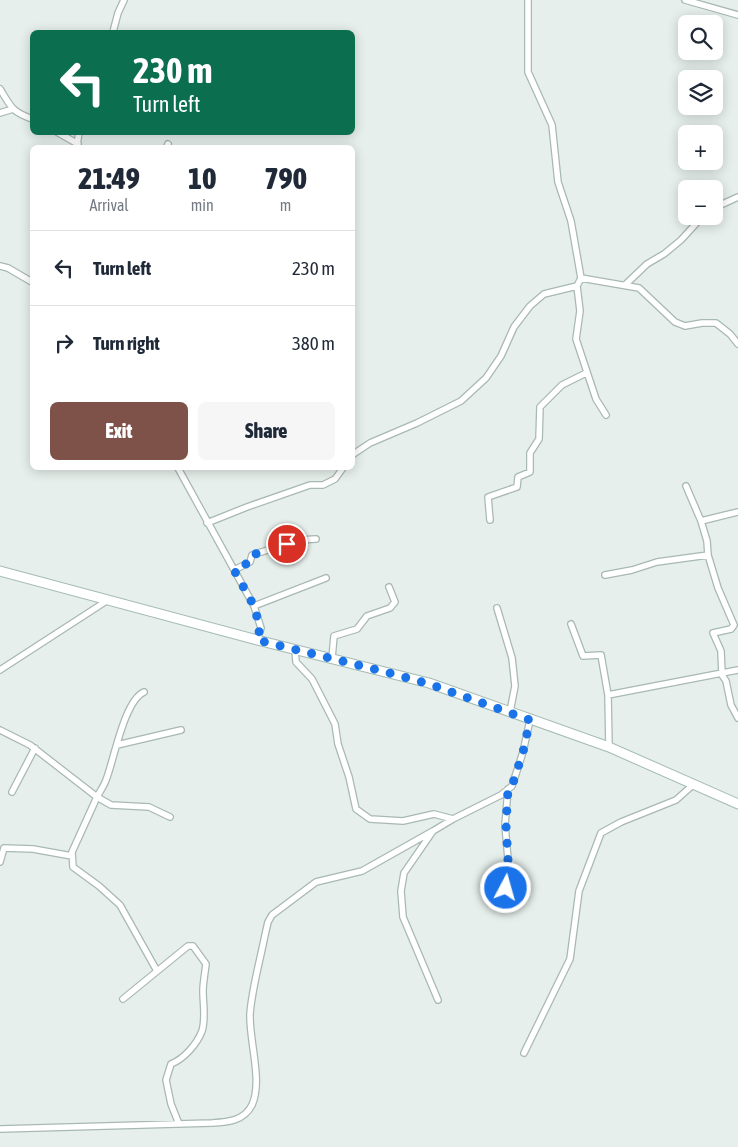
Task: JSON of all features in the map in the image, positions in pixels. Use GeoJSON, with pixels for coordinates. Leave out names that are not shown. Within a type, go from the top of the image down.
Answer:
{"type":"FeatureCollection","features":[{"type":"Feature","properties":{"kind":"main road"},"geometry":{"type":"LineString","coordinates":[[0,571],[429,684],[609,747],[738,804]]}},
{"type":"Feature","properties":{"kind":"street"},"geometry":{"type":"LineString","coordinates":[[114,30],[124,0]]}},
{"type":"Feature","properties":{"kind":"street"},"geometry":{"type":"LineString","coordinates":[[528,0],[528,72],[552,125],[558,182],[571,221],[582,278],[577,286],[580,311],[576,339],[596,399],[606,415]]}},
{"type":"Feature","properties":{"kind":"street"},"geometry":{"type":"LineString","coordinates":[[686,0],[738,15]]}},
{"type":"Feature","properties":{"kind":"street"},"geometry":{"type":"LineString","coordinates":[[0,89],[17,113],[30,118]]}},
{"type":"Feature","properties":{"kind":"street"},"geometry":{"type":"LineString","coordinates":[[0,113],[13,109]]}},
{"type":"Feature","properties":{"kind":"street"},"geometry":{"type":"LineString","coordinates":[[62,135],[76,145]]}},
{"type":"Feature","properties":{"kind":"street"},"geometry":{"type":"LineString","coordinates":[[723,204],[738,197]]}},
{"type":"Feature","properties":{"kind":"street"},"geometry":{"type":"LineString","coordinates":[[625,285],[647,264],[664,254],[681,240],[695,225]]}},
{"type":"Feature","properties":{"kind":"street"},"geometry":{"type":"LineString","coordinates":[[0,266],[8,268],[30,281]]}},
{"type":"Feature","properties":{"kind":"street"},"geometry":{"type":"LineString","coordinates":[[582,278],[639,288],[675,322],[685,326],[716,323],[730,334],[738,344]]}},
{"type":"Feature","properties":{"kind":"street"},"geometry":{"type":"LineString","coordinates":[[355,453],[370,443],[461,402],[486,378],[501,356],[514,327],[530,306],[544,294],[577,286]]}},
{"type":"Feature","properties":{"kind":"street"},"geometry":{"type":"LineString","coordinates":[[490,520],[488,496],[517,487],[518,477],[530,472],[530,454],[539,439],[540,407],[562,385],[586,373]]}},
{"type":"Feature","properties":{"kind":"street"},"geometry":{"type":"LineString","coordinates":[[179,470],[254,606],[260,628],[257,640]]}},
{"type":"Feature","properties":{"kind":"street"},"geometry":{"type":"LineString","coordinates":[[207,523],[310,485],[323,485],[335,479],[341,470]]}},
{"type":"Feature","properties":{"kind":"street"},"geometry":{"type":"LineString","coordinates":[[686,486],[701,521],[718,588],[734,625],[731,629],[713,633],[721,651],[722,674],[726,681],[731,705],[738,718]]}},
{"type":"Feature","properties":{"kind":"street"},"geometry":{"type":"LineString","coordinates":[[701,521],[738,512]]}},
{"type":"Feature","properties":{"kind":"street"},"geometry":{"type":"LineString","coordinates":[[234,570],[250,562],[252,555],[299,540],[316,539]]}},
{"type":"Feature","properties":{"kind":"street"},"geometry":{"type":"LineString","coordinates":[[605,575],[632,570],[657,562],[708,554]]}},
{"type":"Feature","properties":{"kind":"street"},"geometry":{"type":"LineString","coordinates":[[254,606],[326,578]]}},
{"type":"Feature","properties":{"kind":"street"},"geometry":{"type":"LineString","coordinates":[[332,658],[334,636],[357,629],[367,616],[390,608],[395,602],[389,587]]}},
{"type":"Feature","properties":{"kind":"street"},"geometry":{"type":"LineString","coordinates":[[0,670],[108,600]]}},
{"type":"Feature","properties":{"kind":"street"},"geometry":{"type":"LineString","coordinates":[[496,608],[512,658],[515,686],[510,712]]}},
{"type":"Feature","properties":{"kind":"street"},"geometry":{"type":"LineString","coordinates":[[571,624],[583,656],[601,655],[608,695],[609,747]]}},
{"type":"Feature","properties":{"kind":"street"},"geometry":{"type":"LineString","coordinates":[[295,649],[296,662],[312,679],[335,724],[338,744],[349,777],[356,809],[370,819],[404,821],[434,814],[454,818]]}},
{"type":"Feature","properties":{"kind":"street"},"geometry":{"type":"LineString","coordinates":[[608,695],[738,670]]}},
{"type":"Feature","properties":{"kind":"street"},"geometry":{"type":"LineString","coordinates":[[144,692],[138,695],[132,702],[106,782],[97,797],[72,856],[73,867],[99,886],[120,905],[157,971]]}},
{"type":"Feature","properties":{"kind":"street"},"geometry":{"type":"LineString","coordinates":[[0,1129],[228,1122],[241,1118],[252,1105],[255,1090],[255,1062],[250,1034],[250,1012],[265,935],[272,915],[316,882],[362,871],[454,818],[501,795],[512,786],[523,752],[530,720]]}},
{"type":"Feature","properties":{"kind":"street"},"geometry":{"type":"LineString","coordinates":[[0,730],[35,748],[97,797],[111,805],[149,807],[170,818]]}},
{"type":"Feature","properties":{"kind":"street"},"geometry":{"type":"LineString","coordinates":[[117,745],[181,730]]}},
{"type":"Feature","properties":{"kind":"street"},"geometry":{"type":"LineString","coordinates":[[12,792],[35,748]]}},
{"type":"Feature","properties":{"kind":"street"},"geometry":{"type":"LineString","coordinates":[[524,1053],[570,959],[579,890],[601,834],[621,822],[676,800],[694,784]]}},
{"type":"Feature","properties":{"kind":"street"},"geometry":{"type":"LineString","coordinates":[[508,789],[506,825],[508,859],[506,888],[508,904]]}},
{"type":"Feature","properties":{"kind":"street"},"geometry":{"type":"LineString","coordinates":[[433,831],[404,873],[401,891],[403,917],[438,1000]]}},
{"type":"Feature","properties":{"kind":"street"},"geometry":{"type":"LineString","coordinates":[[0,862],[4,848],[33,849],[72,856]]}},
{"type":"Feature","properties":{"kind":"street"},"geometry":{"type":"LineString","coordinates":[[123,999],[188,946],[193,946],[206,964],[202,1030],[192,1048],[180,1061],[171,1064],[166,1080],[171,1104],[179,1124]]}},
{"type":"Feature","properties":{"kind":"route"},"geometry":{"type":"LineString","coordinates":[[287,544],[252,555],[250,562],[234,570],[254,606],[260,628],[257,640],[429,684],[530,720],[523,752],[512,786],[508,789],[506,888]]}}]}
